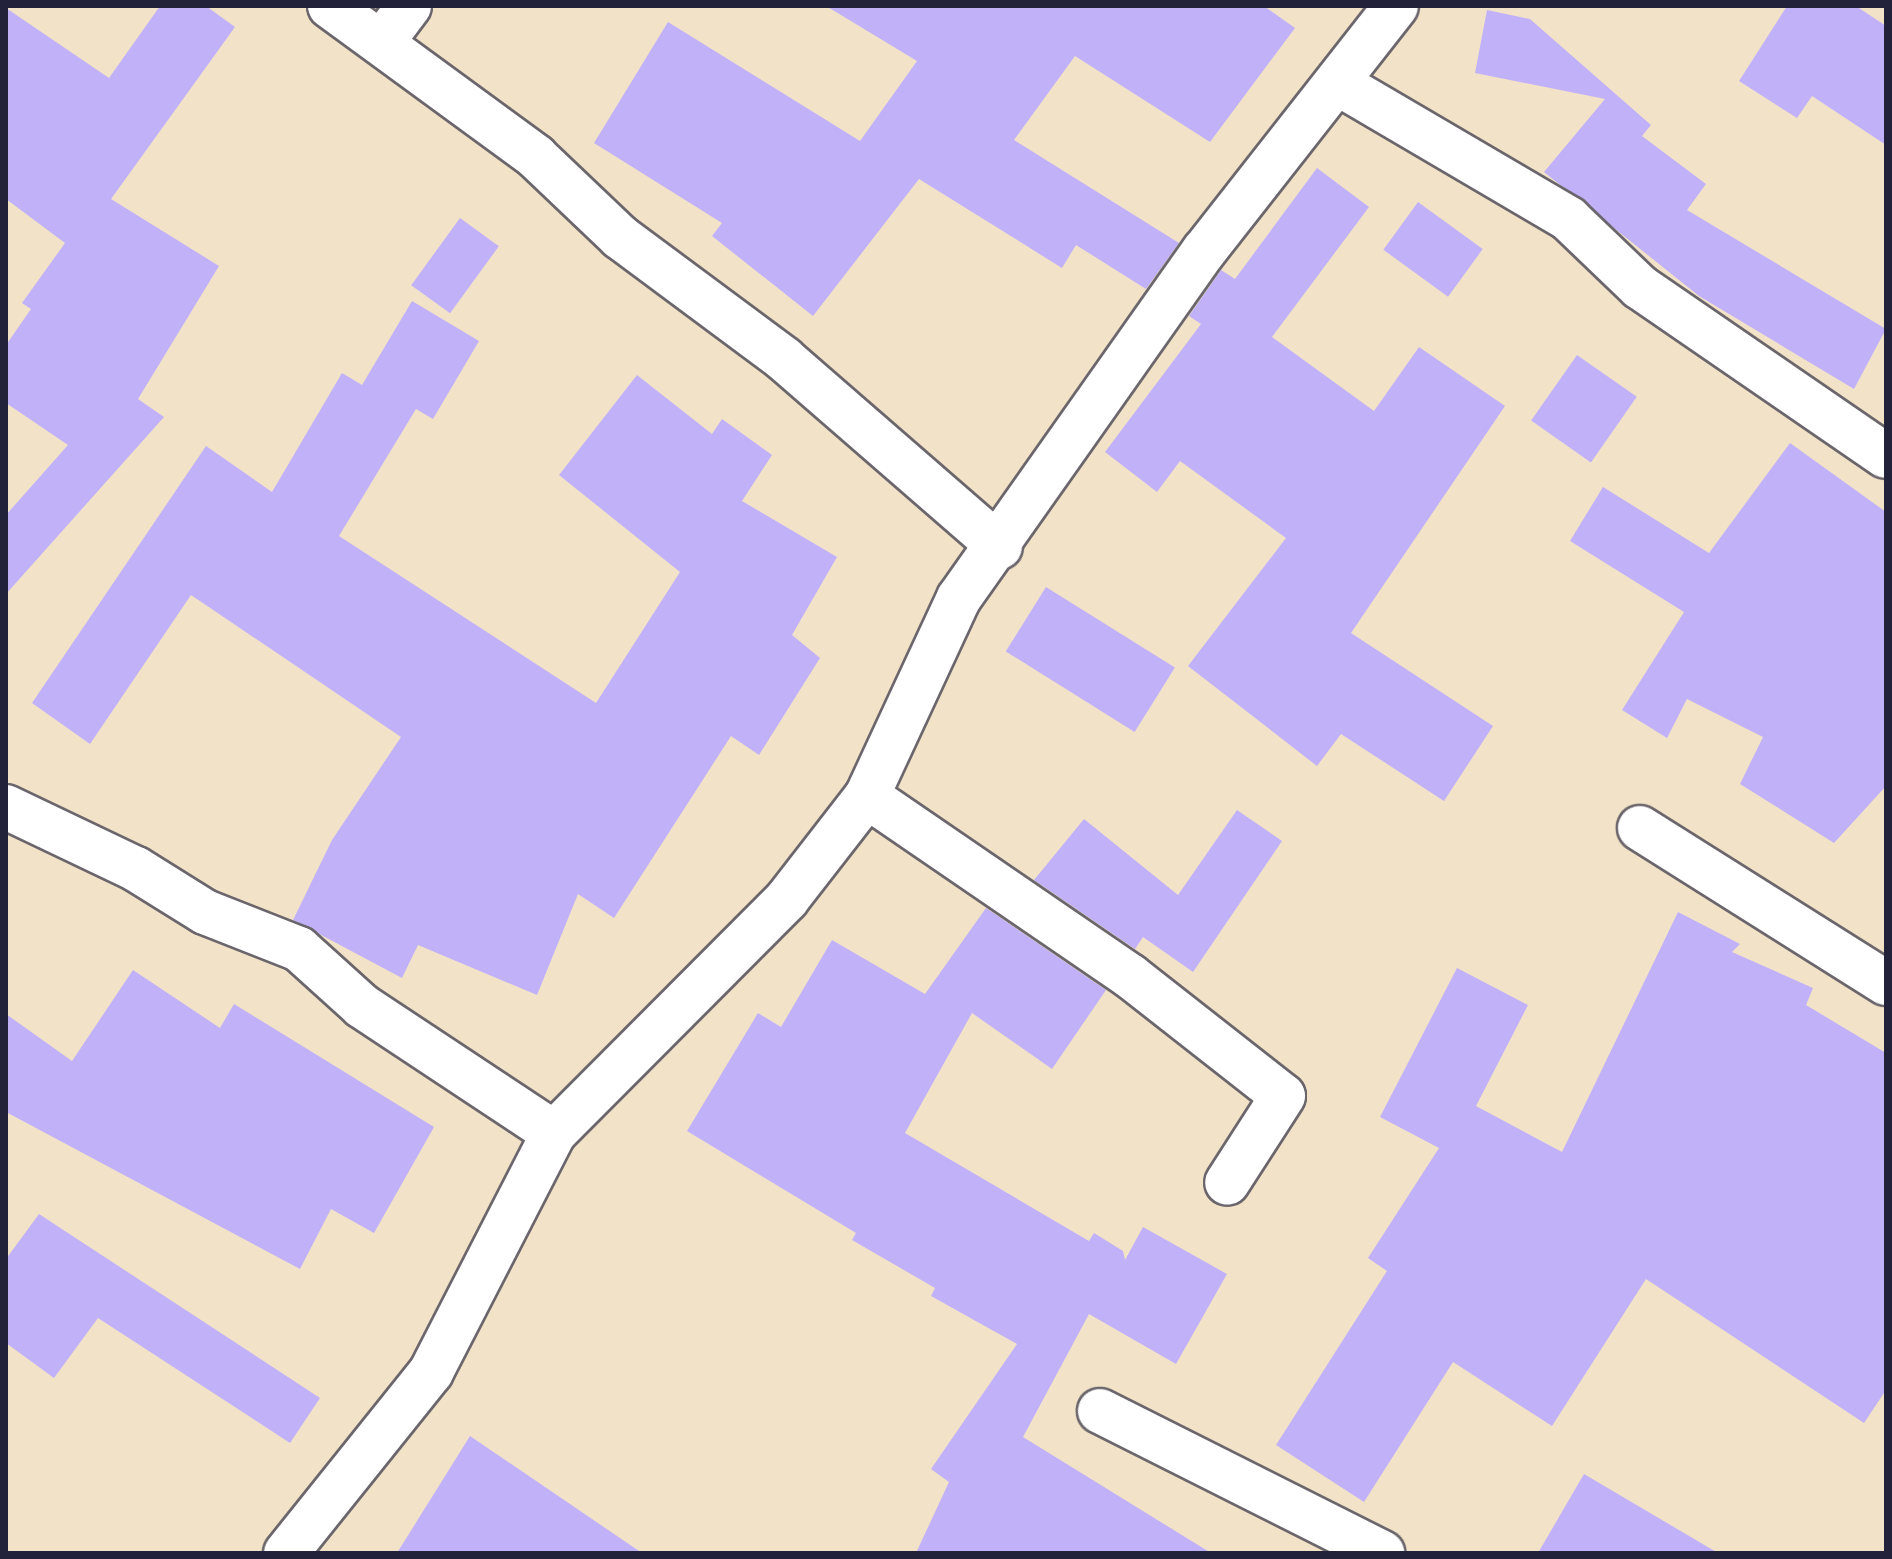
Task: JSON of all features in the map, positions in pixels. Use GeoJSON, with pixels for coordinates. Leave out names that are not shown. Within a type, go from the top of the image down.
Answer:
{"type":"FeatureCollection","features":[{"type":"Feature","properties":{"kind":"street"},"geometry":{"type":"LineString","coordinates":[[330,6],[536,157],[620,237],[784,359],[1000,547]]}},
{"type":"Feature","properties":{"kind":"street"},"geometry":{"type":"LineString","coordinates":[[382,42],[409,6]]}},
{"type":"Feature","properties":{"kind":"street"},"geometry":{"type":"LineString","coordinates":[[286,1553],[431,1372],[554,1133],[787,899],[867,796],[959,598],[1000,547],[1204,251],[1341,85],[1396,6]]}},
{"type":"Feature","properties":{"kind":"street"},"geometry":{"type":"LineString","coordinates":[[1341,85],[1569,219],[1640,287],[1886,456]]}},
{"type":"Feature","properties":{"kind":"street"},"geometry":{"type":"LineString","coordinates":[[867,796],[1130,976],[1283,1096],[1227,1183]]}},
{"type":"Feature","properties":{"kind":"street"},"geometry":{"type":"LineString","coordinates":[[6,807],[136,869],[205,912],[299,949],[362,1006],[554,1133]]}},
{"type":"Feature","properties":{"kind":"street"},"geometry":{"type":"LineString","coordinates":[[1640,828],[1886,983]]}},
{"type":"Feature","properties":{"kind":"street"},"geometry":{"type":"LineString","coordinates":[[1100,1411],[1382,1553]]}},
{"type":"Feature","properties":{"kind":"building"},"geometry":{"type":"Polygon","coordinates":[[[160,6],[206,6],[235,27],[111,199],[219,266],[138,399],[164,417],[6,594],[6,515],[68,445],[6,403],[6,345],[31,309],[22,303],[65,243],[6,199],[6,8],[109,78],[160,6]]]}},
{"type":"Feature","properties":{"kind":"building"},"geometry":{"type":"Polygon","coordinates":[[[826,6],[1264,6],[1295,28],[1210,142],[1075,56],[1014,140],[1179,243],[1146,289],[1076,245],[1062,268],[919,179],[813,316],[712,236],[722,223],[594,143],[668,22],[860,141],[917,61],[826,6]]]}},
{"type":"Feature","properties":{"kind":"building"},"geometry":{"type":"Polygon","coordinates":[[[1787,6],[1856,6],[1886,26],[1886,145],[1812,96],[1797,118],[1739,81],[1787,6]]]}},
{"type":"Feature","properties":{"kind":"building"},"geometry":{"type":"Polygon","coordinates":[[[1487,10],[1530,19],[1651,125],[1642,136],[1706,184],[1687,210],[1886,329],[1854,389],[1699,296],[1544,172],[1605,99],[1475,73],[1487,10]]]}},
{"type":"Feature","properties":{"kind":"building"},"geometry":{"type":"Polygon","coordinates":[[[1317,168],[1369,207],[1272,337],[1374,411],[1419,347],[1505,406],[1351,633],[1493,726],[1444,801],[1341,734],[1317,766],[1188,666],[1286,538],[1180,461],[1157,492],[1105,452],[1201,324],[1189,316],[1221,270],[1235,279],[1317,168]]]}},
{"type":"Feature","properties":{"kind":"building"},"geometry":{"type":"Polygon","coordinates":[[[1418,202],[1483,249],[1448,297],[1383,250],[1418,202]]]}},
{"type":"Feature","properties":{"kind":"building"},"geometry":{"type":"Polygon","coordinates":[[[460,218],[499,246],[450,313],[411,285],[460,218]]]}},
{"type":"Feature","properties":{"kind":"building"},"geometry":{"type":"Polygon","coordinates":[[[412,301],[479,341],[433,419],[416,409],[339,536],[596,703],[680,572],[559,475],[637,375],[712,434],[722,419],[772,455],[742,501],[837,557],[792,635],[820,658],[759,755],[731,736],[614,918],[578,894],[537,995],[418,945],[402,978],[293,920],[332,840],[401,737],[191,595],[90,744],[32,703],[206,446],[272,492],[342,373],[362,385],[412,301]]]}},
{"type":"Feature","properties":{"kind":"building"},"geometry":{"type":"Polygon","coordinates":[[[1577,355],[1637,397],[1591,462],[1531,421],[1577,355]]]}},
{"type":"Feature","properties":{"kind":"building"},"geometry":{"type":"Polygon","coordinates":[[[1790,443],[1886,512],[1886,786],[1834,843],[1740,784],[1763,737],[1687,699],[1667,738],[1622,710],[1684,612],[1570,541],[1603,487],[1709,553],[1790,443]]]}},
{"type":"Feature","properties":{"kind":"building"},"geometry":{"type":"Polygon","coordinates":[[[1046,587],[1175,668],[1135,732],[1006,651],[1046,587]]]}},
{"type":"Feature","properties":{"kind":"building"},"geometry":{"type":"Polygon","coordinates":[[[1237,810],[1282,841],[1193,972],[1143,937],[1135,949],[1034,880],[1084,819],[1178,895],[1237,810]]]}},
{"type":"Feature","properties":{"kind":"building"},"geometry":{"type":"Polygon","coordinates":[[[986,908],[1106,990],[1052,1069],[972,1013],[905,1133],[1089,1241],[1094,1233],[1123,1251],[1125,1260],[1143,1227],[1227,1274],[1176,1364],[1089,1314],[1023,1437],[1211,1553],[916,1553],[949,1482],[931,1469],[1017,1344],[931,1296],[935,1288],[852,1240],[856,1233],[687,1131],[758,1013],[781,1027],[832,940],[925,994],[986,908]]]}},
{"type":"Feature","properties":{"kind":"building"},"geometry":{"type":"Polygon","coordinates":[[[1678,912],[1740,944],[1732,952],[1813,988],[1806,1005],[1886,1053],[1886,1390],[1864,1423],[1646,1279],[1552,1426],[1453,1362],[1364,1502],[1276,1445],[1387,1271],[1368,1258],[1439,1148],[1380,1117],[1457,968],[1528,1005],[1476,1106],[1562,1152],[1678,912]]]}},
{"type":"Feature","properties":{"kind":"building"},"geometry":{"type":"Polygon","coordinates":[[[133,970],[220,1028],[234,1004],[434,1127],[374,1233],[331,1209],[300,1269],[6,1112],[6,1014],[72,1061],[133,970]]]}},
{"type":"Feature","properties":{"kind":"building"},"geometry":{"type":"Polygon","coordinates":[[[39,1214],[320,1398],[290,1443],[98,1318],[54,1378],[6,1343],[6,1259],[39,1214]]]}},
{"type":"Feature","properties":{"kind":"building"},"geometry":{"type":"Polygon","coordinates":[[[470,1436],[642,1553],[397,1553],[470,1436]]]}},
{"type":"Feature","properties":{"kind":"building"},"geometry":{"type":"Polygon","coordinates":[[[1584,1474],[1718,1553],[1538,1553],[1584,1474]]]}}]}
